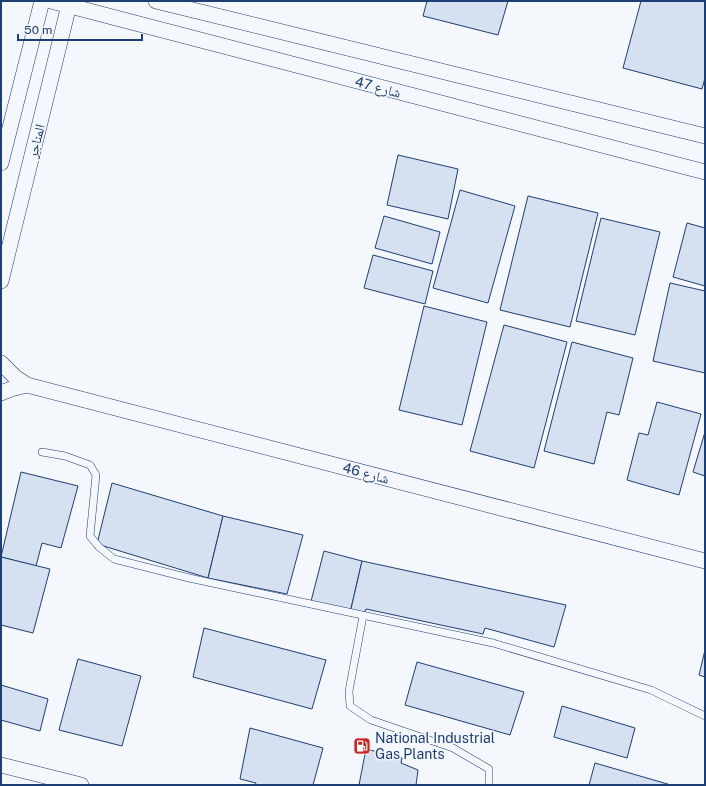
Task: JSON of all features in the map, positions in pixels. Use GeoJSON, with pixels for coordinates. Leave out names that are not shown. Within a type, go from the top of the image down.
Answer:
{"type":"FeatureCollection","features":[{"type":"Feature","properties":{"kind":"street","name":"المناجر"},"geometry":{"type":"LineString","coordinates":[[1,163],[42,1]]}},
{"type":"Feature","properties":{"kind":"street","name":"شارع 47"},"geometry":{"type":"LineString","coordinates":[[51,1],[69,4],[705,172]]}},
{"type":"Feature","properties":{"kind":"street"},"geometry":{"type":"LineString","coordinates":[[156,1],[705,136]]}},
{"type":"Feature","properties":{"kind":"street","name":"المناجر"},"geometry":{"type":"LineString","coordinates":[[1,281],[69,4]]}},
{"type":"Feature","properties":{"kind":"street","name":"شارع 46"},"geometry":{"type":"LineString","coordinates":[[1,363],[27,386]]}},
{"type":"Feature","properties":{"kind":"street","name":"شارع 46"},"geometry":{"type":"LineString","coordinates":[[1,393],[11,389],[27,386],[705,561]]}},
{"type":"Feature","properties":{"kind":"street"},"geometry":{"type":"LineString","coordinates":[[1,765],[82,785]]}},
{"type":"Feature","properties":{"kind":"lane"},"geometry":{"type":"LineString","coordinates":[[42,452],[65,456],[90,465],[96,476],[90,536],[114,559],[189,578],[493,643],[651,690],[705,716]]}},
{"type":"Feature","properties":{"kind":"lane"},"geometry":{"type":"LineString","coordinates":[[364,616],[349,691],[350,706],[371,720],[453,748],[489,769],[488,785]]}},
{"type":"Feature","properties":{"kind":"building"},"geometry":{"type":"Polygon","coordinates":[[[427,1],[508,1],[498,35],[423,16],[427,1]]]}},
{"type":"Feature","properties":{"kind":"building"},"geometry":{"type":"Polygon","coordinates":[[[641,1],[705,1],[705,78],[702,89],[623,68],[641,1]]]}},
{"type":"Feature","properties":{"kind":"building"},"geometry":{"type":"Polygon","coordinates":[[[398,155],[458,169],[448,219],[387,205],[398,155]]]}},
{"type":"Feature","properties":{"kind":"building"},"geometry":{"type":"Polygon","coordinates":[[[460,190],[515,206],[488,303],[433,288],[460,190]]]}},
{"type":"Feature","properties":{"kind":"building"},"geometry":{"type":"Polygon","coordinates":[[[528,196],[598,213],[570,327],[500,310],[528,196]]]}},
{"type":"Feature","properties":{"kind":"building"},"geometry":{"type":"Polygon","coordinates":[[[384,216],[440,232],[432,264],[375,248],[384,216]]]}},
{"type":"Feature","properties":{"kind":"building"},"geometry":{"type":"Polygon","coordinates":[[[601,218],[660,232],[635,335],[576,321],[601,218]]]}},
{"type":"Feature","properties":{"kind":"building"},"geometry":{"type":"Polygon","coordinates":[[[687,223],[705,228],[705,286],[673,277],[687,223]]]}},
{"type":"Feature","properties":{"kind":"building"},"geometry":{"type":"Polygon","coordinates":[[[373,255],[433,271],[425,304],[364,288],[373,255]]]}},
{"type":"Feature","properties":{"kind":"building"},"geometry":{"type":"Polygon","coordinates":[[[670,283],[705,291],[705,373],[653,361],[670,283]]]}},
{"type":"Feature","properties":{"kind":"building"},"geometry":{"type":"Polygon","coordinates":[[[424,306],[487,322],[462,425],[399,410],[424,306]]]}},
{"type":"Feature","properties":{"kind":"building"},"geometry":{"type":"Polygon","coordinates":[[[504,325],[567,342],[534,468],[470,451],[504,325]]]}},
{"type":"Feature","properties":{"kind":"building"},"geometry":{"type":"Polygon","coordinates":[[[572,342],[633,358],[619,415],[607,412],[594,464],[544,451],[572,342]]]}},
{"type":"Feature","properties":{"kind":"building"},"geometry":{"type":"Polygon","coordinates":[[[657,402],[701,414],[679,495],[627,480],[639,433],[648,435],[657,402]]]}},
{"type":"Feature","properties":{"kind":"building"},"geometry":{"type":"Polygon","coordinates":[[[705,432],[705,476],[693,472],[705,432]]]}},
{"type":"Feature","properties":{"kind":"building"},"geometry":{"type":"Polygon","coordinates":[[[21,472],[78,486],[61,548],[42,543],[36,566],[1,557],[21,472]]]}},
{"type":"Feature","properties":{"kind":"building"},"geometry":{"type":"Polygon","coordinates":[[[112,483],[223,516],[208,578],[97,544],[112,483]]]}},
{"type":"Feature","properties":{"kind":"building"},"geometry":{"type":"Polygon","coordinates":[[[223,516],[303,535],[287,594],[208,578],[223,516]]]}},
{"type":"Feature","properties":{"kind":"building"},"geometry":{"type":"Polygon","coordinates":[[[324,551],[362,561],[350,613],[310,605],[324,551]]]}},
{"type":"Feature","properties":{"kind":"building"},"geometry":{"type":"Polygon","coordinates":[[[1,557],[50,569],[33,633],[1,625],[1,557]]]}},
{"type":"Feature","properties":{"kind":"building"},"geometry":{"type":"Polygon","coordinates":[[[362,561],[566,605],[554,647],[485,628],[483,634],[366,609],[363,616],[350,613],[362,561]]]}},
{"type":"Feature","properties":{"kind":"building"},"geometry":{"type":"Polygon","coordinates":[[[204,628],[326,660],[312,709],[193,677],[204,628]]]}},
{"type":"Feature","properties":{"kind":"building"},"geometry":{"type":"Polygon","coordinates":[[[705,650],[705,677],[699,675],[705,650]]]}},
{"type":"Feature","properties":{"kind":"building"},"geometry":{"type":"Polygon","coordinates":[[[78,659],[141,676],[122,746],[59,730],[78,659]]]}},
{"type":"Feature","properties":{"kind":"building"},"geometry":{"type":"Polygon","coordinates":[[[417,662],[524,692],[510,735],[405,705],[417,662]]]}},
{"type":"Feature","properties":{"kind":"building"},"geometry":{"type":"Polygon","coordinates":[[[1,685],[48,699],[40,731],[1,720],[1,685]]]}},
{"type":"Feature","properties":{"kind":"building"},"geometry":{"type":"Polygon","coordinates":[[[562,706],[635,728],[627,758],[554,737],[562,706]]]}},
{"type":"Feature","properties":{"kind":"building"},"geometry":{"type":"Polygon","coordinates":[[[250,728],[323,748],[313,785],[255,785],[256,783],[240,779],[250,728]]]}},
{"type":"Feature","properties":{"kind":"building"},"geometry":{"type":"Polygon","coordinates":[[[366,749],[402,758],[401,763],[418,770],[416,785],[359,785],[366,749]]]}},
{"type":"Feature","properties":{"kind":"building"},"geometry":{"type":"Polygon","coordinates":[[[595,763],[671,785],[589,785],[595,763]]]}},
{"type":"Feature","properties":{"kind":"place","name":"National Industrial Gas Plants"},"geometry":{"type":"Point","coordinates":[362,746]}}]}
